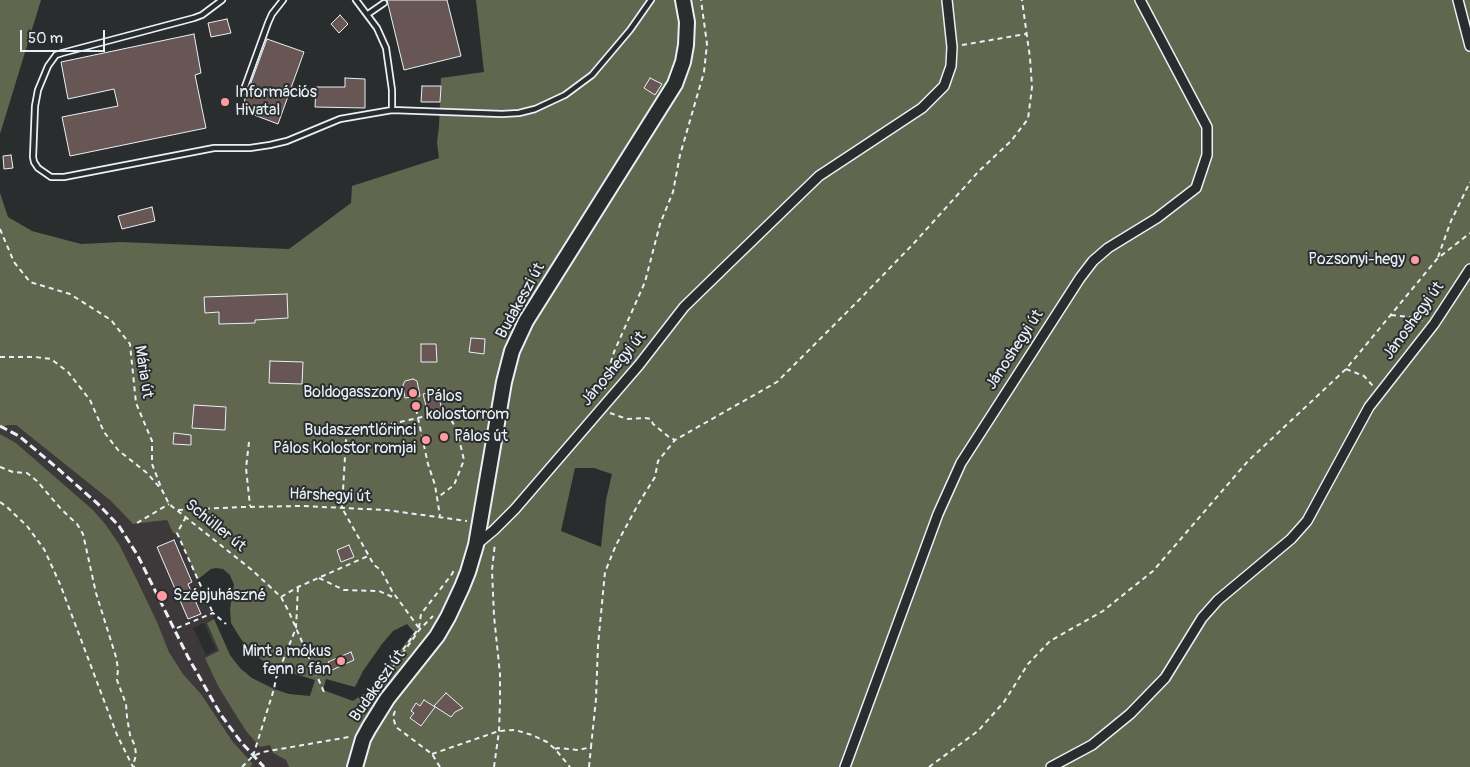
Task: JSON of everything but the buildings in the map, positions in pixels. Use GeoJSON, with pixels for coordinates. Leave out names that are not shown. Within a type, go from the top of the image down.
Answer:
{"type":"FeatureCollection","features":[{"type":"Feature","properties":{"kind":"main road","name":"Budakeszi út"},"geometry":{"type":"LineString","coordinates":[[355,767],[358,752],[369,728],[387,699],[437,636],[448,617],[468,572],[476,545],[504,382],[512,351],[526,320],[675,84],[683,62],[686,45],[687,22],[683,0]]}},
{"type":"Feature","properties":{"kind":"street","name":"Jánoshegyi út"},"geometry":{"type":"LineString","coordinates":[[476,545],[494,530],[515,508],[639,365],[684,307],[819,176],[922,108],[944,86],[951,66],[952,47],[947,0]]}},
{"type":"Feature","properties":{"kind":"street","name":"Jánoshegyi út"},"geometry":{"type":"LineString","coordinates":[[845,767],[938,514],[962,460],[1080,278],[1093,261],[1108,248],[1157,218],[1196,188],[1207,155],[1207,127],[1140,0]]}},
{"type":"Feature","properties":{"kind":"street"},"geometry":{"type":"LineString","coordinates":[[1458,0],[1470,46]]}},
{"type":"Feature","properties":{"kind":"street","name":"Jánoshegyi út"},"geometry":{"type":"LineString","coordinates":[[1051,767],[1092,745],[1130,714],[1165,678],[1202,618],[1218,600],[1291,539],[1307,521],[1369,407],[1434,324],[1470,269]]}},
{"type":"Feature","properties":{"kind":"street"},"geometry":{"type":"LineString","coordinates":[[480,523],[494,530]]}},
{"type":"Feature","properties":{"kind":"lane"},"geometry":{"type":"LineString","coordinates":[[222,0],[202,15],[194,18],[62,52],[56,56],[48,66],[38,90],[35,106],[33,157],[38,168],[52,177],[64,177],[214,148],[250,148],[270,145],[287,141],[340,119],[392,110],[502,114],[519,113],[535,109],[574,90],[592,75],[630,30],[651,0]]}},
{"type":"Feature","properties":{"kind":"lane"},"geometry":{"type":"LineString","coordinates":[[243,92],[268,22],[283,0]]}},
{"type":"Feature","properties":{"kind":"lane"},"geometry":{"type":"LineString","coordinates":[[356,0],[368,14],[386,48],[392,90],[392,110]]}},
{"type":"Feature","properties":{"kind":"lane"},"geometry":{"type":"LineString","coordinates":[[368,14],[384,3]]}},
{"type":"Feature","properties":{"kind":"path"},"geometry":{"type":"LineString","coordinates":[[675,440],[653,424],[651,419],[627,419],[601,409],[605,382],[614,352],[645,282],[660,224],[673,192],[680,154],[704,72],[707,44],[701,0]]}},
{"type":"Feature","properties":{"kind":"path"},"geometry":{"type":"LineString","coordinates":[[589,767],[605,572],[616,545],[655,477],[658,461],[675,440],[777,382],[850,310],[979,171],[1011,141],[1028,119],[1032,87],[1022,0]]}},
{"type":"Feature","properties":{"kind":"path"},"geometry":{"type":"LineString","coordinates":[[952,47],[1026,34]]}},
{"type":"Feature","properties":{"kind":"path"},"geometry":{"type":"LineString","coordinates":[[1438,259],[1451,220],[1470,182]]}},
{"type":"Feature","properties":{"kind":"path","name":"Mária út"},"geometry":{"type":"LineString","coordinates":[[0,230],[14,262],[30,282],[70,294],[111,320],[130,344],[136,403],[152,441],[152,464],[162,490]]}},
{"type":"Feature","properties":{"kind":"path"},"geometry":{"type":"LineString","coordinates":[[929,767],[982,727],[1007,698],[1028,664],[1050,641],[1103,611],[1154,571],[1248,461],[1346,369],[1438,259],[1470,233]]}},
{"type":"Feature","properties":{"kind":"path"},"geometry":{"type":"LineString","coordinates":[[1391,315],[1409,317],[1434,324]]}},
{"type":"Feature","properties":{"kind":"path","name":"Schüller út"},"geometry":{"type":"LineString","coordinates":[[0,357],[43,357],[51,359],[73,377],[90,400],[104,432],[114,446],[147,473],[162,490],[169,504],[252,570],[281,597],[324,692]]}},
{"type":"Feature","properties":{"kind":"path"},"geometry":{"type":"LineString","coordinates":[[1346,369],[1364,376],[1379,393]]}},
{"type":"Feature","properties":{"kind":"path"},"geometry":{"type":"LineString","coordinates":[[416,409],[428,464],[435,485],[440,516]]}},
{"type":"Feature","properties":{"kind":"path"},"geometry":{"type":"LineString","coordinates":[[364,707],[376,692],[374,690],[419,628],[397,599],[381,570],[374,566],[342,508],[346,439],[349,436],[363,433],[368,429],[436,414],[450,418],[457,430],[464,460],[454,485],[437,498]]}},
{"type":"Feature","properties":{"kind":"path"},"geometry":{"type":"LineString","coordinates":[[249,442],[246,468],[250,506]]}},
{"type":"Feature","properties":{"kind":"path"},"geometry":{"type":"LineString","coordinates":[[0,467],[13,472],[27,473],[37,481],[60,509],[78,524],[84,534],[96,592],[116,657],[118,669],[116,680],[126,704],[130,735],[135,746],[134,767]]}},
{"type":"Feature","properties":{"kind":"path"},"geometry":{"type":"LineString","coordinates":[[0,502],[27,526],[44,549],[63,592],[117,735],[134,767]]}},
{"type":"Feature","properties":{"kind":"path"},"geometry":{"type":"LineString","coordinates":[[138,523],[169,504]]}},
{"type":"Feature","properties":{"kind":"path","name":"Hárshegyi út"},"geometry":{"type":"LineString","coordinates":[[178,510],[250,506],[302,506],[386,510],[480,523]]}},
{"type":"Feature","properties":{"kind":"path"},"geometry":{"type":"LineString","coordinates":[[186,517],[178,533],[213,613],[226,624]]}},
{"type":"Feature","properties":{"kind":"path"},"geometry":{"type":"LineString","coordinates":[[494,530],[496,546],[492,570],[494,616],[500,674],[499,731],[494,767]]}},
{"type":"Feature","properties":{"kind":"path"},"geometry":{"type":"LineString","coordinates":[[281,597],[298,587],[368,556]]}},
{"type":"Feature","properties":{"kind":"path"},"geometry":{"type":"LineString","coordinates":[[318,578],[344,590],[379,591],[397,599]]}},
{"type":"Feature","properties":{"kind":"path"},"geometry":{"type":"LineString","coordinates":[[253,756],[276,678],[296,628],[298,587]]}},
{"type":"Feature","properties":{"kind":"path"},"geometry":{"type":"LineString","coordinates":[[177,628],[213,613]]}},
{"type":"Feature","properties":{"kind":"path"},"geometry":{"type":"LineString","coordinates":[[397,706],[392,717],[396,727],[432,754],[440,767]]}},
{"type":"Feature","properties":{"kind":"path"},"geometry":{"type":"LineString","coordinates":[[432,754],[499,731],[515,730],[547,742],[570,767]]}},
{"type":"Feature","properties":{"kind":"path"},"geometry":{"type":"LineString","coordinates":[[242,767],[253,756],[268,751],[349,737]]}},
{"type":"Feature","properties":{"kind":"path"},"geometry":{"type":"LineString","coordinates":[[555,749],[579,750],[591,747]]}},
{"type":"Feature","properties":{"kind":"shaded area"},"geometry":{"type":"Polygon","coordinates":[[[7,425],[16,425],[111,501],[133,524],[167,520],[173,533],[177,535],[214,619],[207,623],[219,651],[206,658],[218,686],[246,731],[260,747],[270,744],[273,753],[286,760],[289,767],[250,767],[253,764],[233,742],[201,694],[183,674],[169,652],[137,580],[119,544],[106,525],[93,510],[16,443],[0,434],[0,429],[7,425]],[[204,623],[193,628],[206,655],[216,650],[204,623]]]}},
{"type":"Feature","properties":{"kind":"green space"},"geometry":{"type":"Polygon","coordinates":[[[0,0],[41,0],[0,134],[0,0]]]}},
{"type":"Feature","properties":{"kind":"green space"},"geometry":{"type":"Polygon","coordinates":[[[476,0],[1470,0],[1470,767],[289,767],[286,760],[273,753],[270,745],[260,747],[246,731],[234,712],[218,686],[205,658],[219,651],[207,623],[214,619],[230,655],[240,668],[252,678],[289,694],[310,696],[315,680],[271,667],[248,649],[231,623],[230,609],[234,585],[230,575],[223,569],[216,568],[211,569],[197,580],[178,535],[173,533],[167,520],[133,524],[111,501],[16,425],[7,425],[0,429],[0,193],[8,217],[32,231],[81,244],[121,242],[289,249],[351,203],[352,186],[439,158],[437,142],[441,78],[484,72],[476,0]],[[575,468],[561,531],[601,547],[606,500],[612,474],[594,468],[575,468]],[[407,624],[393,631],[382,644],[363,671],[355,687],[326,679],[323,690],[353,701],[363,694],[367,695],[414,632],[407,624]]]}},
{"type":"Feature","properties":{"kind":"green space"},"geometry":{"type":"Polygon","coordinates":[[[0,434],[16,443],[93,510],[106,525],[119,544],[137,580],[169,652],[183,674],[201,694],[233,742],[253,764],[250,767],[0,767],[0,434]]]}},
{"type":"Feature","properties":{"kind":"railway"},"geometry":{"type":"LineString","coordinates":[[0,426],[19,436],[56,467],[98,504],[119,526],[138,556],[188,657],[221,715],[241,742],[264,767]]}},
{"type":"Feature","properties":{"kind":"place","name":"Információs Hivatal"},"geometry":{"type":"Point","coordinates":[225,102]}},
{"type":"Feature","properties":{"kind":"place","name":"Pozsonyi-hegy"},"geometry":{"type":"Point","coordinates":[1415,260]}},
{"type":"Feature","properties":{"kind":"place","name":"Boldogasszony"},"geometry":{"type":"Point","coordinates":[413,393]}},
{"type":"Feature","properties":{"kind":"place","name":"Pálos kolostorrom"},"geometry":{"type":"Point","coordinates":[416,406]}},
{"type":"Feature","properties":{"kind":"place","name":"Pálos út"},"geometry":{"type":"Point","coordinates":[444,437]}},
{"type":"Feature","properties":{"kind":"place","name":"Budaszentlőrinci Pálos Kolostor romjai"},"geometry":{"type":"Point","coordinates":[426,440]}},
{"type":"Feature","properties":{"kind":"place","name":"Szépjuhászné"},"geometry":{"type":"Point","coordinates":[162,596]}},
{"type":"Feature","properties":{"kind":"place","name":"Mint a mókus fenn a fán"},"geometry":{"type":"Point","coordinates":[341,661]}}]}
